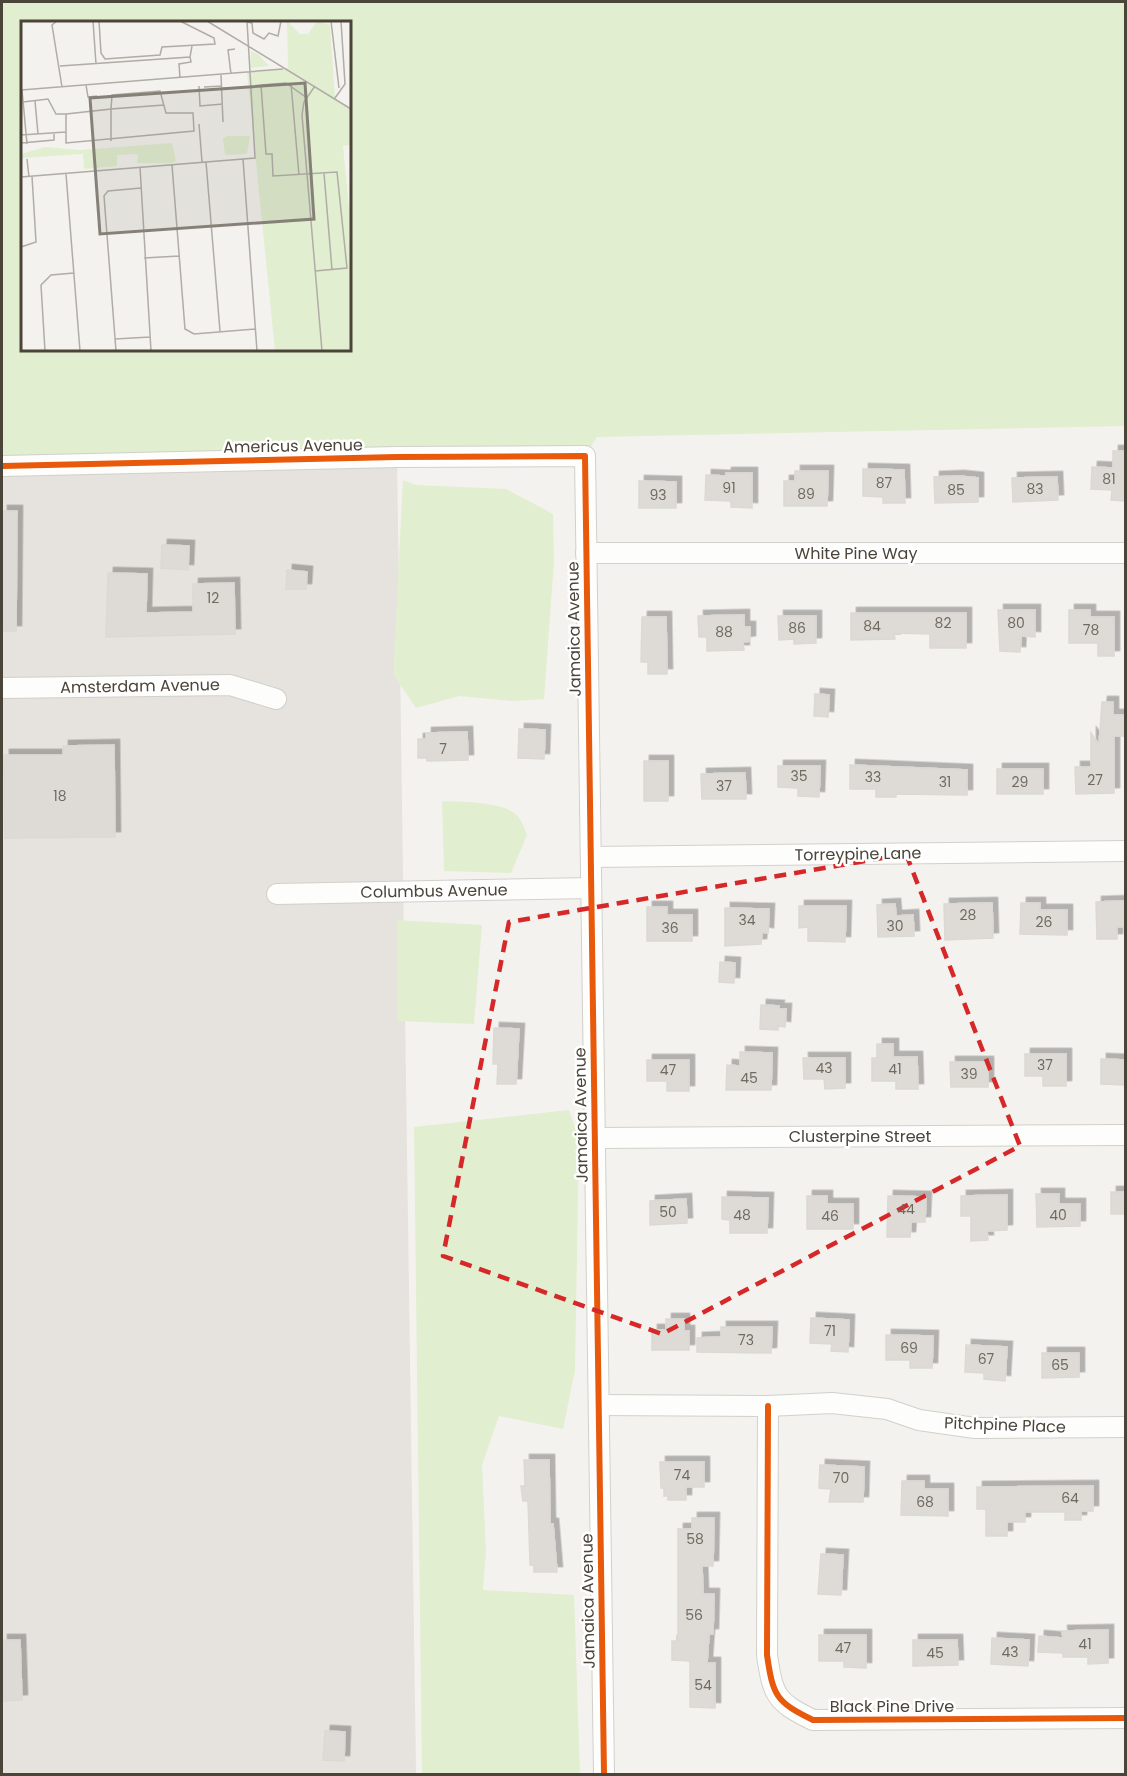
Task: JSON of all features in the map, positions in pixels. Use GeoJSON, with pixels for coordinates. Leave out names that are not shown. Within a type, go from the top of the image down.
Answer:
{"type":"FeatureCollection","features":[{"type":"Feature","properties":{"kind":"street","name":"Americus Avenue"},"geometry":{"type":"LineString","coordinates":[[2,466],[397,457],[585,456]]}},
{"type":"Feature","properties":{"kind":"street","name":"Jamaica Avenue"},"geometry":{"type":"LineString","coordinates":[[585,456],[604,1774]]}},
{"type":"Feature","properties":{"kind":"street","name":"White Pine Way"},"geometry":{"type":"LineString","coordinates":[[586,552],[1125,553]]}},
{"type":"Feature","properties":{"kind":"street","name":"Amsterdam Avenue"},"geometry":{"type":"LineString","coordinates":[[2,688],[230,685],[276,699]]}},
{"type":"Feature","properties":{"kind":"street","name":"Torreypine Lane"},"geometry":{"type":"LineString","coordinates":[[591,856],[1125,851]]}},
{"type":"Feature","properties":{"kind":"street","name":"Columbus Avenue"},"geometry":{"type":"LineString","coordinates":[[277,894],[591,888]]}},
{"type":"Feature","properties":{"kind":"street","name":"Clusterpine Street"},"geometry":{"type":"LineString","coordinates":[[594,1138],[1125,1135]]}},
{"type":"Feature","properties":{"kind":"street","name":"Pitchpine Place"},"geometry":{"type":"LineString","coordinates":[[598,1405],[768,1406],[832,1403],[887,1409],[919,1420],[975,1428],[1125,1427]]}},
{"type":"Feature","properties":{"kind":"street","name":"Black Pine Drive"},"geometry":{"type":"LineString","coordinates":[[768,1406],[767,1655],[771,1684],[785,1706],[813,1720],[1125,1718]]}},
{"type":"Feature","properties":{"kind":"highlighted area"},"geometry":{"type":"Polygon","coordinates":[[[906,854],[1020,1146],[662,1334],[443,1256],[509,922],[906,854]]]}},
{"type":"Feature","properties":{"kind":"shaded area"},"geometry":{"type":"Polygon","coordinates":[[[397,457],[416,1774],[2,1774],[2,476],[397,457]]]}},
{"type":"Feature","properties":{"kind":"green space"},"geometry":{"type":"Polygon","coordinates":[[[2,2],[1125,2],[1125,426],[597,437],[585,456],[2,466],[2,2]]]}},
{"type":"Feature","properties":{"kind":"green space"},"geometry":{"type":"Polygon","coordinates":[[[403,480],[416,485],[506,489],[553,514],[554,562],[544,699],[513,701],[459,696],[416,708],[393,674],[403,480]]]}},
{"type":"Feature","properties":{"kind":"green space"},"geometry":{"type":"Polygon","coordinates":[[[442,801],[495,805],[513,812],[519,818],[527,835],[511,873],[444,871],[442,801]]]}},
{"type":"Feature","properties":{"kind":"green space"},"geometry":{"type":"Polygon","coordinates":[[[397,920],[482,925],[474,1024],[397,1021],[397,920]]]}},
{"type":"Feature","properties":{"kind":"green space"},"geometry":{"type":"Polygon","coordinates":[[[569,1110],[579,1139],[575,1370],[563,1429],[499,1416],[482,1465],[486,1551],[483,1590],[574,1595],[580,1774],[422,1774],[414,1127],[569,1110]]]}},
{"type":"Feature","properties":{"kind":"building"},"geometry":{"type":"Polygon","coordinates":[[[1113,451],[1125,451],[1125,501],[1111,500],[1112,490],[1091,489],[1092,467],[1113,468],[1113,451]]]}},
{"type":"Feature","properties":{"kind":"building"},"geometry":{"type":"Polygon","coordinates":[[[863,469],[904,470],[905,503],[883,503],[883,497],[863,496],[863,469]]]}},
{"type":"Feature","properties":{"kind":"building"},"geometry":{"type":"Polygon","coordinates":[[[795,471],[828,471],[827,506],[784,506],[784,481],[795,481],[795,471]]]}},
{"type":"Feature","properties":{"kind":"building"},"geometry":{"type":"Polygon","coordinates":[[[726,473],[752,473],[752,508],[731,507],[731,501],[705,500],[706,475],[726,476],[726,473]]]}},
{"type":"Feature","properties":{"kind":"building"},"geometry":{"type":"Polygon","coordinates":[[[934,477],[978,478],[978,502],[935,503],[934,477]]]}},
{"type":"Feature","properties":{"kind":"building"},"geometry":{"type":"Polygon","coordinates":[[[1057,477],[1058,500],[1013,502],[1012,478],[1057,477]]]}},
{"type":"Feature","properties":{"kind":"building"},"geometry":{"type":"Polygon","coordinates":[[[639,481],[676,482],[676,508],[639,508],[639,481]]]}},
{"type":"Feature","properties":{"kind":"building"},"geometry":{"type":"Polygon","coordinates":[[[2,511],[17,511],[16,631],[2,631],[2,511]]]}},
{"type":"Feature","properties":{"kind":"building"},"geometry":{"type":"Polygon","coordinates":[[[162,545],[189,546],[188,570],[161,568],[162,545]]]}},
{"type":"Feature","properties":{"kind":"building"},"geometry":{"type":"Polygon","coordinates":[[[287,570],[307,572],[306,589],[286,589],[287,570]]]}},
{"type":"Feature","properties":{"kind":"building"},"geometry":{"type":"Polygon","coordinates":[[[108,573],[147,574],[146,613],[193,612],[193,584],[234,583],[235,634],[106,637],[108,573]]]}},
{"type":"Feature","properties":{"kind":"building"},"geometry":{"type":"Polygon","coordinates":[[[998,610],[1035,610],[1035,637],[1021,636],[1020,652],[1000,651],[998,610]]]}},
{"type":"Feature","properties":{"kind":"building"},"geometry":{"type":"Polygon","coordinates":[[[1069,610],[1090,610],[1090,617],[1114,617],[1114,656],[1098,656],[1098,643],[1069,643],[1069,610]]]}},
{"type":"Feature","properties":{"kind":"building"},"geometry":{"type":"Polygon","coordinates":[[[851,613],[966,613],[966,648],[930,648],[930,634],[894,633],[895,639],[851,640],[851,613]]]}},
{"type":"Feature","properties":{"kind":"building"},"geometry":{"type":"Polygon","coordinates":[[[744,615],[744,627],[750,627],[750,641],[743,642],[744,650],[707,651],[707,637],[699,637],[698,616],[744,615]]]}},
{"type":"Feature","properties":{"kind":"building"},"geometry":{"type":"Polygon","coordinates":[[[778,616],[816,616],[816,643],[794,644],[794,639],[779,640],[778,616]]]}},
{"type":"Feature","properties":{"kind":"building"},"geometry":{"type":"Polygon","coordinates":[[[642,617],[666,617],[667,674],[648,674],[648,662],[641,662],[642,617]]]}},
{"type":"Feature","properties":{"kind":"building"},"geometry":{"type":"Polygon","coordinates":[[[815,694],[829,695],[828,717],[814,716],[815,694]]]}},
{"type":"Feature","properties":{"kind":"building"},"geometry":{"type":"Polygon","coordinates":[[[1102,702],[1113,702],[1113,715],[1125,715],[1125,736],[1114,736],[1114,793],[1076,794],[1075,767],[1091,767],[1091,733],[1099,745],[1102,702]]]}},
{"type":"Feature","properties":{"kind":"building"},"geometry":{"type":"Polygon","coordinates":[[[519,729],[545,730],[544,759],[518,758],[519,729]]]}},
{"type":"Feature","properties":{"kind":"building"},"geometry":{"type":"Polygon","coordinates":[[[467,732],[468,760],[427,761],[427,758],[418,758],[418,739],[426,739],[426,733],[467,732]]]}},
{"type":"Feature","properties":{"kind":"building"},"geometry":{"type":"Polygon","coordinates":[[[114,745],[115,837],[5,838],[4,755],[63,755],[63,746],[114,745]]]}},
{"type":"Feature","properties":{"kind":"building"},"geometry":{"type":"Polygon","coordinates":[[[644,761],[668,761],[668,801],[644,801],[644,761]]]}},
{"type":"Feature","properties":{"kind":"building"},"geometry":{"type":"Polygon","coordinates":[[[850,765],[967,770],[967,795],[896,794],[896,797],[876,797],[876,789],[850,789],[850,765]]]}},
{"type":"Feature","properties":{"kind":"building"},"geometry":{"type":"Polygon","coordinates":[[[778,766],[820,766],[819,797],[798,796],[798,788],[778,787],[778,766]]]}},
{"type":"Feature","properties":{"kind":"building"},"geometry":{"type":"Polygon","coordinates":[[[997,769],[1043,769],[1043,794],[997,794],[997,769]]]}},
{"type":"Feature","properties":{"kind":"building"},"geometry":{"type":"Polygon","coordinates":[[[745,773],[746,799],[702,799],[701,774],[745,773]]]}},
{"type":"Feature","properties":{"kind":"building"},"geometry":{"type":"Polygon","coordinates":[[[1125,901],[1125,926],[1117,927],[1117,939],[1097,939],[1096,902],[1125,901]]]}},
{"type":"Feature","properties":{"kind":"building"},"geometry":{"type":"Polygon","coordinates":[[[992,903],[993,938],[945,940],[944,904],[992,903]]]}},
{"type":"Feature","properties":{"kind":"building"},"geometry":{"type":"Polygon","coordinates":[[[1021,903],[1040,903],[1040,910],[1067,910],[1067,935],[1020,934],[1021,903]]]}},
{"type":"Feature","properties":{"kind":"building"},"geometry":{"type":"Polygon","coordinates":[[[895,904],[896,916],[913,915],[914,936],[878,937],[877,905],[895,904]]]}},
{"type":"Feature","properties":{"kind":"building"},"geometry":{"type":"Polygon","coordinates":[[[799,906],[846,906],[845,942],[808,941],[808,927],[799,928],[799,906]]]}},
{"type":"Feature","properties":{"kind":"building"},"geometry":{"type":"Polygon","coordinates":[[[647,907],[667,907],[667,915],[692,915],[692,941],[647,941],[647,907]]]}},
{"type":"Feature","properties":{"kind":"building"},"geometry":{"type":"Polygon","coordinates":[[[725,908],[769,909],[768,933],[762,932],[761,944],[725,946],[725,908]]]}},
{"type":"Feature","properties":{"kind":"building"},"geometry":{"type":"Polygon","coordinates":[[[720,962],[735,963],[734,983],[719,982],[720,962]]]}},
{"type":"Feature","properties":{"kind":"building"},"geometry":{"type":"Polygon","coordinates":[[[761,1005],[779,1006],[778,1009],[786,1009],[785,1027],[778,1026],[778,1030],[760,1029],[761,1005]]]}},
{"type":"Feature","properties":{"kind":"building"},"geometry":{"type":"Polygon","coordinates":[[[494,1028],[519,1029],[516,1084],[497,1084],[498,1064],[493,1064],[494,1028]]]}},
{"type":"Feature","properties":{"kind":"building"},"geometry":{"type":"Polygon","coordinates":[[[877,1044],[893,1044],[893,1057],[917,1057],[918,1089],[896,1089],[896,1081],[872,1081],[872,1058],[877,1058],[877,1044]]]}},
{"type":"Feature","properties":{"kind":"building"},"geometry":{"type":"Polygon","coordinates":[[[740,1052],[772,1053],[771,1090],[726,1090],[727,1065],[740,1066],[740,1052]]]}},
{"type":"Feature","properties":{"kind":"building"},"geometry":{"type":"Polygon","coordinates":[[[1025,1054],[1066,1054],[1066,1086],[1043,1086],[1043,1076],[1025,1076],[1025,1054]]]}},
{"type":"Feature","properties":{"kind":"building"},"geometry":{"type":"Polygon","coordinates":[[[803,1058],[845,1058],[845,1088],[825,1089],[824,1079],[804,1079],[803,1058]]]}},
{"type":"Feature","properties":{"kind":"building"},"geometry":{"type":"Polygon","coordinates":[[[1101,1059],[1125,1060],[1125,1085],[1101,1084],[1101,1059]]]}},
{"type":"Feature","properties":{"kind":"building"},"geometry":{"type":"Polygon","coordinates":[[[647,1060],[689,1060],[689,1091],[667,1091],[667,1081],[647,1081],[647,1060]]]}},
{"type":"Feature","properties":{"kind":"building"},"geometry":{"type":"Polygon","coordinates":[[[950,1062],[988,1062],[988,1087],[951,1087],[950,1062]]]}},
{"type":"Feature","properties":{"kind":"building"},"geometry":{"type":"Polygon","coordinates":[[[1111,1192],[1125,1192],[1125,1214],[1111,1214],[1111,1192]]]}},
{"type":"Feature","properties":{"kind":"building"},"geometry":{"type":"Polygon","coordinates":[[[1036,1194],[1059,1194],[1059,1204],[1080,1204],[1080,1226],[1037,1227],[1036,1194]]]}},
{"type":"Feature","properties":{"kind":"building"},"geometry":{"type":"Polygon","coordinates":[[[1007,1195],[1007,1230],[987,1231],[988,1240],[971,1241],[971,1216],[961,1216],[961,1196],[1007,1195]]]}},
{"type":"Feature","properties":{"kind":"building"},"geometry":{"type":"Polygon","coordinates":[[[807,1196],[827,1196],[827,1204],[853,1204],[853,1229],[807,1229],[807,1196]]]}},
{"type":"Feature","properties":{"kind":"building"},"geometry":{"type":"Polygon","coordinates":[[[888,1196],[926,1197],[925,1222],[911,1222],[910,1237],[887,1237],[888,1196]]]}},
{"type":"Feature","properties":{"kind":"building"},"geometry":{"type":"Polygon","coordinates":[[[722,1197],[768,1198],[767,1233],[730,1233],[730,1220],[722,1219],[722,1197]]]}},
{"type":"Feature","properties":{"kind":"building"},"geometry":{"type":"Polygon","coordinates":[[[686,1199],[687,1223],[650,1225],[650,1201],[686,1199]]]}},
{"type":"Feature","properties":{"kind":"building"},"geometry":{"type":"Polygon","coordinates":[[[811,1318],[849,1320],[848,1352],[831,1351],[832,1344],[810,1343],[811,1318]]]}},
{"type":"Feature","properties":{"kind":"building"},"geometry":{"type":"Polygon","coordinates":[[[666,1319],[684,1319],[684,1331],[689,1331],[689,1350],[652,1350],[652,1330],[666,1330],[666,1319]]]}},
{"type":"Feature","properties":{"kind":"building"},"geometry":{"type":"Polygon","coordinates":[[[721,1327],[772,1327],[771,1353],[697,1352],[697,1338],[721,1337],[721,1327]]]}},
{"type":"Feature","properties":{"kind":"building"},"geometry":{"type":"Polygon","coordinates":[[[886,1335],[933,1336],[932,1368],[910,1368],[910,1360],[886,1360],[886,1335]]]}},
{"type":"Feature","properties":{"kind":"building"},"geometry":{"type":"Polygon","coordinates":[[[966,1345],[1007,1347],[1005,1381],[984,1379],[984,1373],[965,1372],[966,1345]]]}},
{"type":"Feature","properties":{"kind":"building"},"geometry":{"type":"Polygon","coordinates":[[[1042,1353],[1079,1353],[1079,1377],[1042,1378],[1042,1353]]]}},
{"type":"Feature","properties":{"kind":"building"},"geometry":{"type":"Polygon","coordinates":[[[524,1460],[549,1460],[550,1524],[553,1524],[557,1572],[534,1572],[534,1565],[530,1565],[528,1501],[523,1501],[521,1486],[525,1486],[524,1460]]]}},
{"type":"Feature","properties":{"kind":"building"},"geometry":{"type":"Polygon","coordinates":[[[660,1462],[704,1462],[704,1487],[686,1487],[686,1500],[668,1500],[668,1496],[664,1496],[664,1488],[661,1488],[660,1462]]]}},
{"type":"Feature","properties":{"kind":"building"},"geometry":{"type":"Polygon","coordinates":[[[820,1465],[864,1467],[863,1502],[829,1502],[831,1489],[819,1488],[820,1465]]]}},
{"type":"Feature","properties":{"kind":"building"},"geometry":{"type":"Polygon","coordinates":[[[902,1481],[924,1481],[924,1489],[948,1489],[948,1516],[901,1515],[902,1481]]]}},
{"type":"Feature","properties":{"kind":"building"},"geometry":{"type":"Polygon","coordinates":[[[1093,1486],[1093,1511],[1081,1511],[1081,1520],[1065,1520],[1065,1512],[1025,1512],[1025,1522],[1007,1522],[1007,1536],[986,1536],[986,1509],[977,1509],[977,1487],[1093,1486]]]}},
{"type":"Feature","properties":{"kind":"building"},"geometry":{"type":"Polygon","coordinates":[[[692,1518],[714,1518],[713,1566],[702,1566],[703,1594],[714,1594],[713,1634],[709,1634],[707,1663],[715,1663],[715,1708],[690,1707],[690,1661],[672,1660],[672,1641],[678,1641],[678,1529],[692,1529],[692,1518]]]}},
{"type":"Feature","properties":{"kind":"building"},"geometry":{"type":"Polygon","coordinates":[[[821,1554],[843,1555],[841,1595],[818,1594],[821,1554]]]}},
{"type":"Feature","properties":{"kind":"building"},"geometry":{"type":"Polygon","coordinates":[[[1108,1630],[1108,1663],[1088,1664],[1088,1657],[1063,1657],[1063,1653],[1038,1652],[1039,1636],[1063,1638],[1062,1631],[1108,1630]]]}},
{"type":"Feature","properties":{"kind":"building"},"geometry":{"type":"Polygon","coordinates":[[[819,1635],[866,1635],[866,1668],[844,1667],[844,1661],[819,1661],[819,1635]]]}},
{"type":"Feature","properties":{"kind":"building"},"geometry":{"type":"Polygon","coordinates":[[[992,1638],[1029,1640],[1028,1666],[991,1664],[992,1638]]]}},
{"type":"Feature","properties":{"kind":"building"},"geometry":{"type":"Polygon","coordinates":[[[2,1640],[20,1640],[22,1700],[2,1701],[2,1640]]]}},
{"type":"Feature","properties":{"kind":"building"},"geometry":{"type":"Polygon","coordinates":[[[913,1640],[957,1640],[958,1665],[913,1666],[913,1640]]]}},
{"type":"Feature","properties":{"kind":"building"},"geometry":{"type":"Polygon","coordinates":[[[325,1731],[345,1732],[344,1761],[323,1760],[325,1731]]]}},
{"type":"Feature","properties":{"kind":"cycle path"},"geometry":{"type":"LineString","coordinates":[[2,466],[397,457],[585,456],[604,1774]]}},
{"type":"Feature","properties":{"kind":"cycle path"},"geometry":{"type":"LineString","coordinates":[[768,1406],[767,1655],[774,1689],[784,1702],[813,1720],[1126,1718]]}}]}
